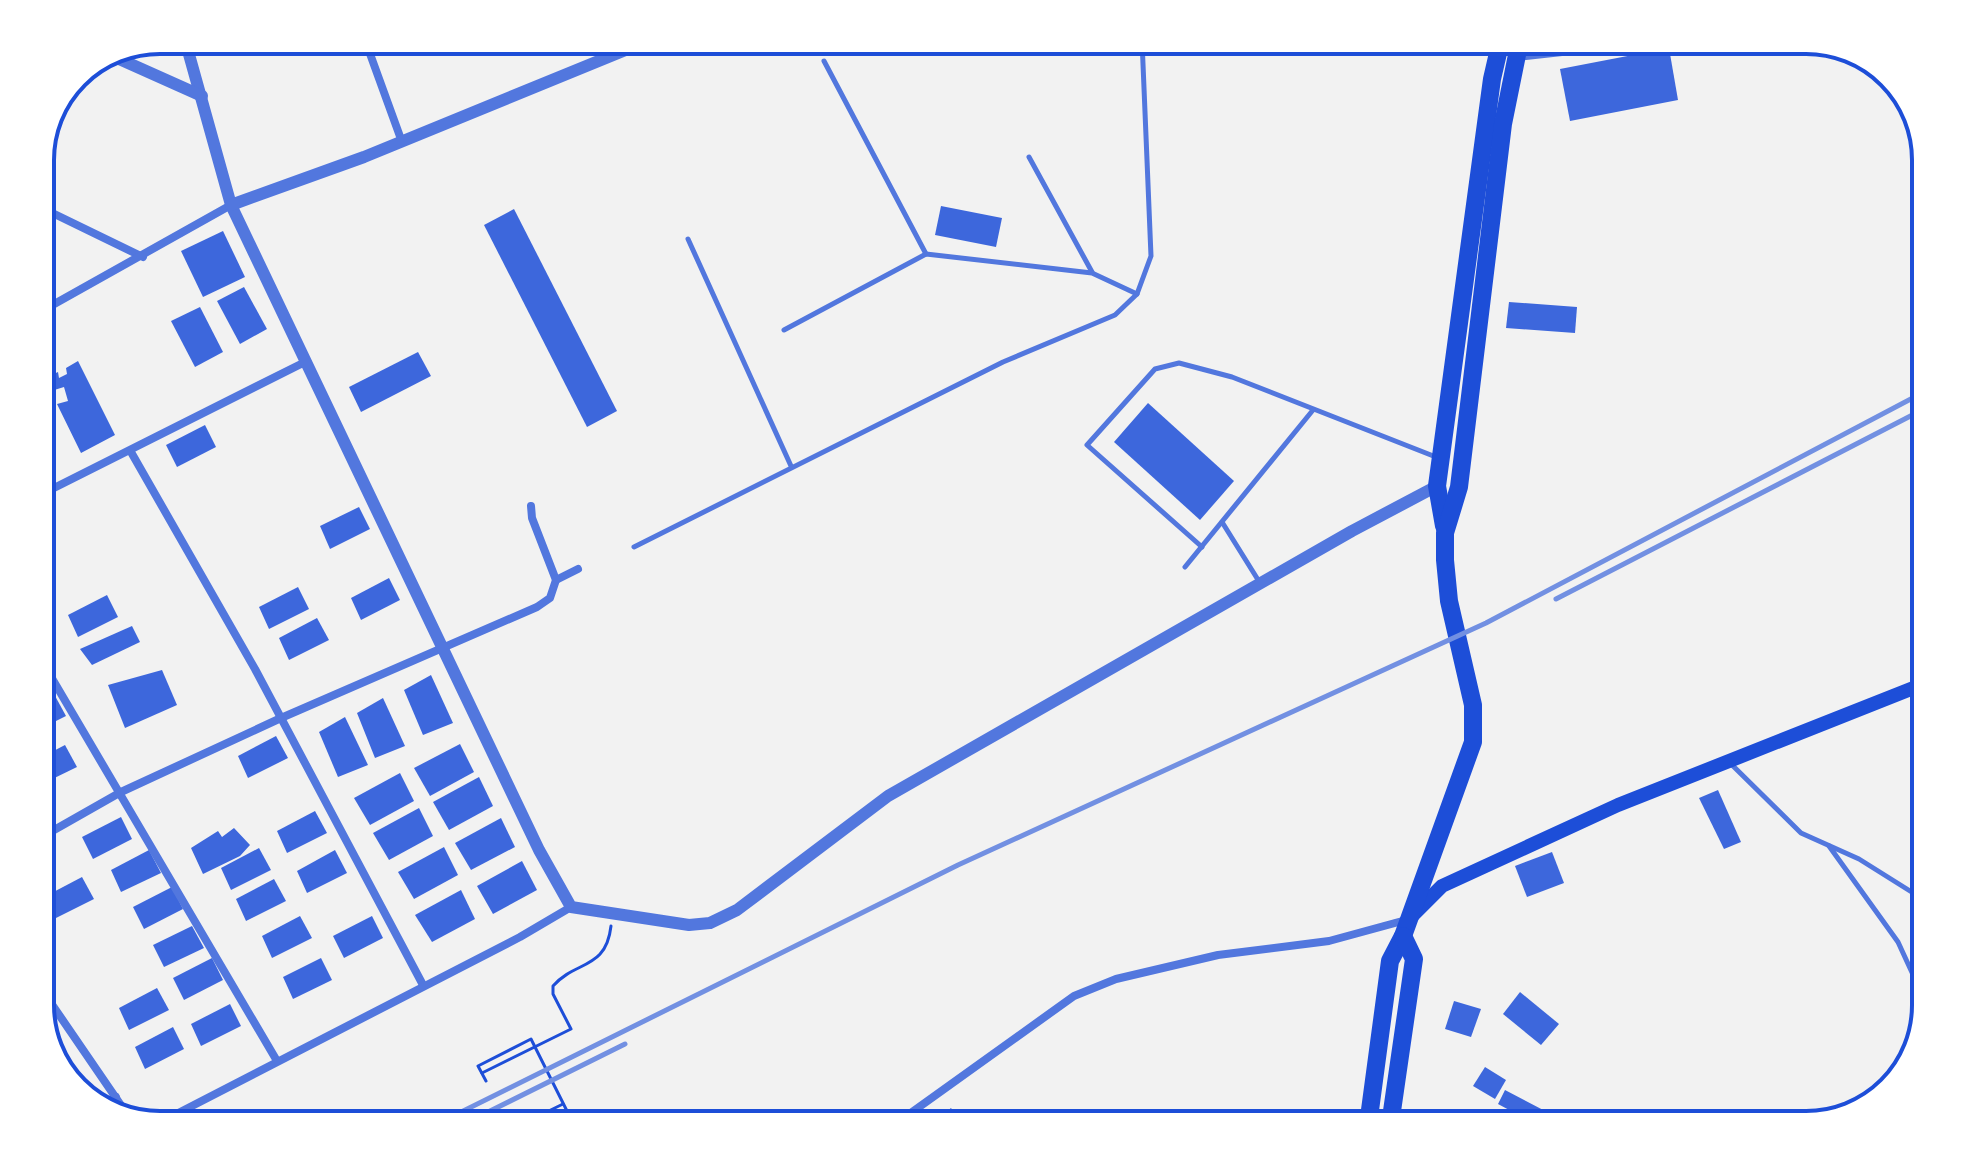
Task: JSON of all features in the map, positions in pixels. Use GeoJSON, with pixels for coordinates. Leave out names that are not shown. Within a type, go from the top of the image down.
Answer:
{"type":"FeatureCollection","features":[{"type":"Feature","properties":{"kind":"highway"},"geometry":{"type":"LineString","coordinates":[[1370,1111],[1390,961],[1407,927],[1473,742],[1473,705],[1449,601],[1445,533],[1437,486],[1498,54]]}},
{"type":"Feature","properties":{"kind":"highway"},"geometry":{"type":"LineString","coordinates":[[1445,533],[1459,487],[1487,246],[1517,54]]}},
{"type":"Feature","properties":{"kind":"highway"},"geometry":{"type":"LineString","coordinates":[[1392,1111],[1414,959],[1407,927]]}},
{"type":"Feature","properties":{"kind":"main road"},"geometry":{"type":"LineString","coordinates":[[1407,927],[1442,886],[1618,805],[1912,689]]}},
{"type":"Feature","properties":{"kind":"street"},"geometry":{"type":"LineString","coordinates":[[190,54],[231,205],[539,850],[571,907]]}},
{"type":"Feature","properties":{"kind":"street"},"geometry":{"type":"LineString","coordinates":[[370,54],[402,142]]}},
{"type":"Feature","properties":{"kind":"street"},"geometry":{"type":"LineString","coordinates":[[54,304],[106,273],[143,257],[231,205],[402,142],[616,54]]}},
{"type":"Feature","properties":{"kind":"street"},"geometry":{"type":"LineString","coordinates":[[123,61],[202,96]]}},
{"type":"Feature","properties":{"kind":"street"},"geometry":{"type":"LineString","coordinates":[[54,214],[143,257]]}},
{"type":"Feature","properties":{"kind":"street"},"geometry":{"type":"LineString","coordinates":[[54,488],[308,361]]}},
{"type":"Feature","properties":{"kind":"street"},"geometry":{"type":"LineString","coordinates":[[131,452],[281,718],[423,985]]}},
{"type":"Feature","properties":{"kind":"street"},"geometry":{"type":"LineString","coordinates":[[182,1111],[520,937],[571,907],[689,925],[710,923],[737,910],[888,796],[1437,486]]}},
{"type":"Feature","properties":{"kind":"street"},"geometry":{"type":"LineString","coordinates":[[54,830],[121,792],[281,718],[537,607],[550,598],[556,580],[532,518],[531,506]]}},
{"type":"Feature","properties":{"kind":"street"},"geometry":{"type":"LineString","coordinates":[[556,580],[578,569]]}},
{"type":"Feature","properties":{"kind":"street"},"geometry":{"type":"LineString","coordinates":[[54,681],[277,1061]]}},
{"type":"Feature","properties":{"kind":"street"},"geometry":{"type":"LineString","coordinates":[[917,1111],[1074,996],[1116,979],[1218,955],[1329,941],[1407,927]]}},
{"type":"Feature","properties":{"kind":"street"},"geometry":{"type":"LineString","coordinates":[[54,1007],[120,1103]]}},
{"type":"Feature","properties":{"kind":"street"},"geometry":{"type":"LineString","coordinates":[[111,1099],[116,1097]]}},
{"type":"Feature","properties":{"kind":"lane"},"geometry":{"type":"LineString","coordinates":[[634,547],[1003,362],[1115,315],[1137,294],[1151,256],[1143,54]]}},
{"type":"Feature","properties":{"kind":"lane"},"geometry":{"type":"LineString","coordinates":[[824,61],[926,254]]}},
{"type":"Feature","properties":{"kind":"lane"},"geometry":{"type":"LineString","coordinates":[[1029,157],[1092,273]]}},
{"type":"Feature","properties":{"kind":"lane"},"geometry":{"type":"LineString","coordinates":[[688,239],[791,466]]}},
{"type":"Feature","properties":{"kind":"lane"},"geometry":{"type":"LineString","coordinates":[[784,330],[926,254],[1092,273],[1137,294]]}},
{"type":"Feature","properties":{"kind":"lane"},"geometry":{"type":"LineString","coordinates":[[1202,547],[1087,445],[1155,369],[1179,363],[1232,377],[1441,459]]}},
{"type":"Feature","properties":{"kind":"lane"},"geometry":{"type":"LineString","coordinates":[[1185,567],[1313,410]]}},
{"type":"Feature","properties":{"kind":"lane"},"geometry":{"type":"LineString","coordinates":[[1222,522],[1260,584]]}},
{"type":"Feature","properties":{"kind":"lane"},"geometry":{"type":"LineString","coordinates":[[1728,761],[1801,833],[1859,859],[1912,892]]}},
{"type":"Feature","properties":{"kind":"lane"},"geometry":{"type":"LineString","coordinates":[[1828,845],[1898,942],[1912,972]]}},
{"type":"Feature","properties":{"kind":"path"},"geometry":{"type":"LineString","coordinates":[[482,1073],[571,1029],[553,994],[553,986],[600,956],[610,938],[613,914]]}},
{"type":"Feature","properties":{"kind":"path"},"geometry":{"type":"LineString","coordinates":[[486,1081],[478,1066],[531,1039],[567,1111]]}},
{"type":"Feature","properties":{"kind":"path"},"geometry":{"type":"LineString","coordinates":[[549,1111],[563,1104]]}},
{"type":"Feature","properties":{"kind":"building"},"geometry":{"type":"Polygon","coordinates":[[[1638,54],[1670,54],[1678,100],[1570,121],[1560,69],[1638,54]]]}},
{"type":"Feature","properties":{"kind":"building"},"geometry":{"type":"Polygon","coordinates":[[[941,206],[1002,218],[996,247],[935,235],[941,206]]]}},
{"type":"Feature","properties":{"kind":"building"},"geometry":{"type":"Polygon","coordinates":[[[514,209],[617,411],[587,427],[484,225],[514,209]]]}},
{"type":"Feature","properties":{"kind":"building"},"geometry":{"type":"Polygon","coordinates":[[[223,231],[245,277],[203,297],[181,251],[223,231]]]}},
{"type":"Feature","properties":{"kind":"building"},"geometry":{"type":"Polygon","coordinates":[[[244,287],[267,329],[240,344],[217,301],[244,287]]]}},
{"type":"Feature","properties":{"kind":"building"},"geometry":{"type":"Polygon","coordinates":[[[1509,302],[1577,307],[1575,333],[1506,328],[1509,302]]]}},
{"type":"Feature","properties":{"kind":"building"},"geometry":{"type":"Polygon","coordinates":[[[200,307],[223,352],[195,367],[171,321],[200,307]]]}},
{"type":"Feature","properties":{"kind":"building"},"geometry":{"type":"Polygon","coordinates":[[[418,352],[431,376],[361,412],[349,387],[418,352]]]}},
{"type":"Feature","properties":{"kind":"building"},"geometry":{"type":"Polygon","coordinates":[[[78,361],[115,435],[81,453],[57,404],[68,401],[64,387],[54,390],[54,374],[58,372],[59,378],[67,374],[66,368],[78,361]]]}},
{"type":"Feature","properties":{"kind":"building"},"geometry":{"type":"Polygon","coordinates":[[[1148,403],[1234,481],[1200,520],[1114,442],[1148,403]]]}},
{"type":"Feature","properties":{"kind":"building"},"geometry":{"type":"Polygon","coordinates":[[[205,425],[216,447],[177,467],[166,445],[205,425]]]}},
{"type":"Feature","properties":{"kind":"building"},"geometry":{"type":"Polygon","coordinates":[[[359,507],[370,529],[330,549],[320,526],[359,507]]]}},
{"type":"Feature","properties":{"kind":"building"},"geometry":{"type":"Polygon","coordinates":[[[389,578],[400,600],[361,620],[351,598],[389,578]]]}},
{"type":"Feature","properties":{"kind":"building"},"geometry":{"type":"Polygon","coordinates":[[[298,587],[309,609],[269,629],[259,607],[298,587]]]}},
{"type":"Feature","properties":{"kind":"building"},"geometry":{"type":"Polygon","coordinates":[[[107,595],[118,617],[78,637],[68,615],[107,595]]]}},
{"type":"Feature","properties":{"kind":"building"},"geometry":{"type":"Polygon","coordinates":[[[317,618],[329,640],[289,660],[279,638],[317,618]]]}},
{"type":"Feature","properties":{"kind":"building"},"geometry":{"type":"Polygon","coordinates":[[[132,626],[140,642],[92,665],[80,649],[132,626]]]}},
{"type":"Feature","properties":{"kind":"building"},"geometry":{"type":"Polygon","coordinates":[[[162,670],[177,705],[125,728],[108,685],[162,670]]]}},
{"type":"Feature","properties":{"kind":"building"},"geometry":{"type":"Polygon","coordinates":[[[431,675],[453,723],[423,735],[404,690],[431,675]]]}},
{"type":"Feature","properties":{"kind":"building"},"geometry":{"type":"Polygon","coordinates":[[[54,694],[66,716],[54,722],[54,694]]]}},
{"type":"Feature","properties":{"kind":"building"},"geometry":{"type":"Polygon","coordinates":[[[383,698],[405,746],[375,758],[357,713],[383,698]]]}},
{"type":"Feature","properties":{"kind":"building"},"geometry":{"type":"Polygon","coordinates":[[[345,717],[368,765],[338,777],[319,732],[345,717]]]}},
{"type":"Feature","properties":{"kind":"building"},"geometry":{"type":"Polygon","coordinates":[[[276,736],[288,758],[248,778],[238,756],[276,736]]]}},
{"type":"Feature","properties":{"kind":"building"},"geometry":{"type":"Polygon","coordinates":[[[460,744],[474,772],[430,796],[414,768],[460,744]]]}},
{"type":"Feature","properties":{"kind":"building"},"geometry":{"type":"Polygon","coordinates":[[[65,745],[77,767],[54,778],[54,751],[65,745]]]}},
{"type":"Feature","properties":{"kind":"building"},"geometry":{"type":"Polygon","coordinates":[[[400,773],[414,801],[370,825],[354,798],[400,773]]]}},
{"type":"Feature","properties":{"kind":"building"},"geometry":{"type":"Polygon","coordinates":[[[479,777],[493,806],[449,830],[433,802],[479,777]]]}},
{"type":"Feature","properties":{"kind":"building"},"geometry":{"type":"Polygon","coordinates":[[[1718,790],[1741,842],[1724,849],[1699,798],[1718,790]]]}},
{"type":"Feature","properties":{"kind":"building"},"geometry":{"type":"Polygon","coordinates":[[[419,808],[433,836],[389,860],[373,833],[419,808]]]}},
{"type":"Feature","properties":{"kind":"building"},"geometry":{"type":"Polygon","coordinates":[[[315,811],[327,833],[287,853],[277,831],[315,811]]]}},
{"type":"Feature","properties":{"kind":"building"},"geometry":{"type":"Polygon","coordinates":[[[121,817],[132,839],[93,859],[82,837],[121,817]]]}},
{"type":"Feature","properties":{"kind":"building"},"geometry":{"type":"Polygon","coordinates":[[[501,818],[515,847],[471,870],[455,843],[501,818]]]}},
{"type":"Feature","properties":{"kind":"building"},"geometry":{"type":"Polygon","coordinates":[[[234,828],[250,845],[240,856],[203,874],[191,848],[218,831],[222,837],[234,828]]]}},
{"type":"Feature","properties":{"kind":"building"},"geometry":{"type":"Polygon","coordinates":[[[444,847],[458,875],[414,899],[398,872],[444,847]]]}},
{"type":"Feature","properties":{"kind":"building"},"geometry":{"type":"Polygon","coordinates":[[[259,848],[271,870],[231,890],[221,868],[259,848]]]}},
{"type":"Feature","properties":{"kind":"building"},"geometry":{"type":"Polygon","coordinates":[[[149,850],[161,873],[121,892],[111,870],[149,850]]]}},
{"type":"Feature","properties":{"kind":"building"},"geometry":{"type":"Polygon","coordinates":[[[335,850],[347,873],[307,893],[297,871],[335,850]]]}},
{"type":"Feature","properties":{"kind":"building"},"geometry":{"type":"Polygon","coordinates":[[[1552,852],[1564,883],[1527,897],[1515,866],[1552,852]]]}},
{"type":"Feature","properties":{"kind":"building"},"geometry":{"type":"Polygon","coordinates":[[[522,861],[537,890],[493,914],[477,886],[522,861]]]}},
{"type":"Feature","properties":{"kind":"building"},"geometry":{"type":"Polygon","coordinates":[[[82,877],[94,899],[54,919],[54,892],[82,877]]]}},
{"type":"Feature","properties":{"kind":"building"},"geometry":{"type":"Polygon","coordinates":[[[274,879],[286,901],[246,921],[236,899],[274,879]]]}},
{"type":"Feature","properties":{"kind":"building"},"geometry":{"type":"Polygon","coordinates":[[[172,887],[183,909],[144,929],[133,907],[172,887]]]}},
{"type":"Feature","properties":{"kind":"building"},"geometry":{"type":"Polygon","coordinates":[[[461,890],[475,919],[432,942],[415,915],[461,890]]]}},
{"type":"Feature","properties":{"kind":"building"},"geometry":{"type":"Polygon","coordinates":[[[300,916],[312,938],[272,958],[262,936],[300,916]]]}},
{"type":"Feature","properties":{"kind":"building"},"geometry":{"type":"Polygon","coordinates":[[[372,916],[383,938],[344,958],[333,936],[372,916]]]}},
{"type":"Feature","properties":{"kind":"building"},"geometry":{"type":"Polygon","coordinates":[[[192,926],[204,948],[164,967],[153,945],[192,926]]]}},
{"type":"Feature","properties":{"kind":"building"},"geometry":{"type":"Polygon","coordinates":[[[212,958],[223,980],[184,1000],[173,978],[212,958]]]}},
{"type":"Feature","properties":{"kind":"building"},"geometry":{"type":"Polygon","coordinates":[[[321,958],[332,980],[293,999],[283,977],[321,958]]]}},
{"type":"Feature","properties":{"kind":"building"},"geometry":{"type":"Polygon","coordinates":[[[157,988],[169,1010],[129,1030],[119,1008],[157,988]]]}},
{"type":"Feature","properties":{"kind":"building"},"geometry":{"type":"Polygon","coordinates":[[[1520,992],[1559,1024],[1541,1045],[1503,1014],[1520,992]]]}},
{"type":"Feature","properties":{"kind":"building"},"geometry":{"type":"Polygon","coordinates":[[[1454,1001],[1481,1009],[1471,1037],[1445,1029],[1454,1001]]]}},
{"type":"Feature","properties":{"kind":"building"},"geometry":{"type":"Polygon","coordinates":[[[230,1004],[241,1026],[201,1046],[191,1024],[230,1004]]]}},
{"type":"Feature","properties":{"kind":"building"},"geometry":{"type":"Polygon","coordinates":[[[173,1027],[184,1049],[145,1069],[135,1047],[173,1027]]]}},
{"type":"Feature","properties":{"kind":"building"},"geometry":{"type":"Polygon","coordinates":[[[1485,1067],[1506,1080],[1495,1099],[1473,1086],[1485,1067]]]}},
{"type":"Feature","properties":{"kind":"building"},"geometry":{"type":"Polygon","coordinates":[[[1505,1090],[1545,1111],[1511,1111],[1498,1104],[1505,1090]]]}},
{"type":"Feature","properties":{"kind":"railway"},"geometry":{"type":"LineString","coordinates":[[463,1111],[958,865],[1486,623],[1912,398]]}},
{"type":"Feature","properties":{"kind":"railway"},"geometry":{"type":"LineString","coordinates":[[1556,599],[1912,415]]}},
{"type":"Feature","properties":{"kind":"railway"},"geometry":{"type":"LineString","coordinates":[[490,1111],[625,1044]]}}]}
